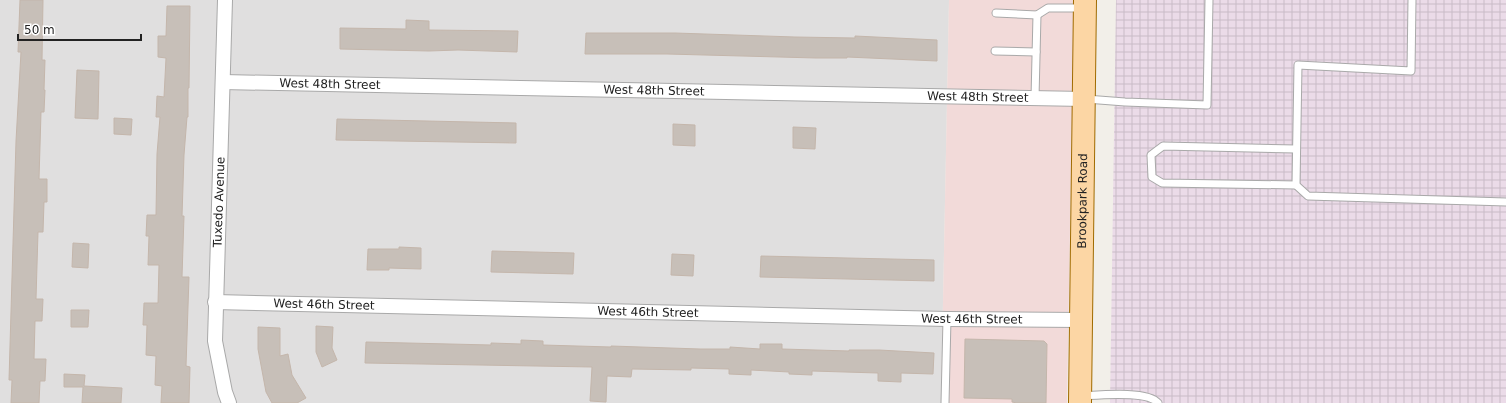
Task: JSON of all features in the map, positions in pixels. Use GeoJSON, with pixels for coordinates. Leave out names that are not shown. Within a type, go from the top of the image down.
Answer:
{"type":"FeatureCollection","features":[{"type":"Feature","properties":{"kind":"main road","name":"Brookpark Road"},"geometry":{"type":"LineString","coordinates":[[1080,400],[1085,4]]}},
{"type":"Feature","properties":{"kind":"street","name":"Tuxedo Avenue"},"geometry":{"type":"LineString","coordinates":[[225,0],[215,341],[225,392],[229,403]]}},
{"type":"Feature","properties":{"kind":"street","name":"West 48th Street"},"geometry":{"type":"LineString","coordinates":[[223,82],[1084,98]]}},
{"type":"Feature","properties":{"kind":"street","name":"West 46th Street"},"geometry":{"type":"LineString","coordinates":[[215,302],[1081,320]]}},
{"type":"Feature","properties":{"kind":"lane"},"geometry":{"type":"LineString","coordinates":[[1084,98],[1125,102],[1207,105],[1209,0]]}},
{"type":"Feature","properties":{"kind":"lane"},"geometry":{"type":"LineString","coordinates":[[1296,186],[1298,65],[1411,70],[1412,0]]}},
{"type":"Feature","properties":{"kind":"lane"},"geometry":{"type":"LineString","coordinates":[[996,13],[1037,15],[1048,8],[1085,4]]}},
{"type":"Feature","properties":{"kind":"lane"},"geometry":{"type":"LineString","coordinates":[[1035,98],[1037,15]]}},
{"type":"Feature","properties":{"kind":"lane"},"geometry":{"type":"LineString","coordinates":[[995,51],[1036,52]]}},
{"type":"Feature","properties":{"kind":"lane"},"geometry":{"type":"LineString","coordinates":[[1296,149],[1163,146],[1151,155],[1152,177],[1162,183],[1296,186],[1308,196],[1506,202]]}},
{"type":"Feature","properties":{"kind":"lane"},"geometry":{"type":"LineString","coordinates":[[945,403],[947,318]]}},
{"type":"Feature","properties":{"kind":"lane"},"geometry":{"type":"LineString","coordinates":[[1080,400],[1120,394],[1146,396],[1154,399],[1158,403]]}},
{"type":"Feature","properties":{"kind":"shaded area"},"geometry":{"type":"Polygon","coordinates":[[[0,0],[949,0],[941,403],[0,403],[0,0]]]}},
{"type":"Feature","properties":{"kind":"shaded area"},"geometry":{"type":"Polygon","coordinates":[[[949,0],[1074,0],[1067,403],[941,403],[949,0]]]}},
{"type":"Feature","properties":{"kind":"shaded area"},"geometry":{"type":"Polygon","coordinates":[[[1116,0],[1506,0],[1506,403],[1110,403],[1116,0]]]}},
{"type":"Feature","properties":{"kind":"building"},"geometry":{"type":"Polygon","coordinates":[[[20,0],[43,0],[42,60],[45,60],[45,90],[44,112],[41,112],[39,179],[47,179],[47,202],[44,202],[43,232],[38,232],[36,299],[43,299],[42,321],[35,321],[34,359],[46,359],[45,381],[40,381],[39,403],[11,403],[12,380],[9,380],[16,141],[21,52],[18,52],[20,0]]]}},
{"type":"Feature","properties":{"kind":"building"},"geometry":{"type":"Polygon","coordinates":[[[167,6],[190,6],[188,117],[184,155],[182,216],[184,216],[182,277],[189,277],[186,366],[190,367],[189,403],[161,403],[162,386],[155,385],[156,356],[146,355],[147,325],[143,325],[144,303],[158,303],[159,265],[148,265],[149,236],[146,236],[147,215],[156,215],[157,154],[160,117],[156,117],[157,96],[164,97],[166,58],[158,57],[158,36],[166,36],[167,6]]]}},
{"type":"Feature","properties":{"kind":"building"},"geometry":{"type":"Polygon","coordinates":[[[406,20],[429,21],[429,30],[518,31],[517,52],[340,49],[340,28],[406,29],[406,20]]]}},
{"type":"Feature","properties":{"kind":"building"},"geometry":{"type":"Polygon","coordinates":[[[586,33],[675,33],[855,38],[855,36],[937,40],[937,61],[847,57],[816,58],[667,54],[585,54],[586,33]]]}},
{"type":"Feature","properties":{"kind":"building"},"geometry":{"type":"Polygon","coordinates":[[[77,70],[99,71],[98,119],[75,118],[77,70]]]}},
{"type":"Feature","properties":{"kind":"building"},"geometry":{"type":"Polygon","coordinates":[[[114,118],[132,119],[131,135],[114,134],[114,118]]]}},
{"type":"Feature","properties":{"kind":"building"},"geometry":{"type":"Polygon","coordinates":[[[337,119],[516,123],[516,143],[336,140],[337,119]]]}},
{"type":"Feature","properties":{"kind":"building"},"geometry":{"type":"Polygon","coordinates":[[[673,124],[695,125],[695,146],[673,145],[673,124]]]}},
{"type":"Feature","properties":{"kind":"building"},"geometry":{"type":"Polygon","coordinates":[[[793,127],[816,128],[815,149],[793,148],[793,127]]]}},
{"type":"Feature","properties":{"kind":"building"},"geometry":{"type":"Polygon","coordinates":[[[73,243],[89,244],[88,268],[72,267],[73,243]]]}},
{"type":"Feature","properties":{"kind":"building"},"geometry":{"type":"Polygon","coordinates":[[[399,247],[421,248],[421,269],[389,268],[389,270],[367,270],[368,249],[399,249],[399,247]]]}},
{"type":"Feature","properties":{"kind":"building"},"geometry":{"type":"Polygon","coordinates":[[[492,251],[574,253],[573,274],[491,272],[492,251]]]}},
{"type":"Feature","properties":{"kind":"building"},"geometry":{"type":"Polygon","coordinates":[[[672,254],[694,255],[693,276],[671,275],[672,254]]]}},
{"type":"Feature","properties":{"kind":"building"},"geometry":{"type":"Polygon","coordinates":[[[761,256],[934,260],[934,281],[760,277],[761,256]]]}},
{"type":"Feature","properties":{"kind":"building"},"geometry":{"type":"Polygon","coordinates":[[[71,310],[89,310],[88,327],[71,327],[71,310]]]}},
{"type":"Feature","properties":{"kind":"building"},"geometry":{"type":"Polygon","coordinates":[[[316,326],[333,327],[332,348],[337,360],[322,367],[316,352],[316,326]]]}},
{"type":"Feature","properties":{"kind":"building"},"geometry":{"type":"Polygon","coordinates":[[[258,327],[280,328],[280,356],[288,354],[292,375],[306,398],[297,403],[272,403],[266,392],[258,349],[258,327]]]}},
{"type":"Feature","properties":{"kind":"building"},"geometry":{"type":"Polygon","coordinates":[[[965,339],[1044,341],[1047,344],[1046,403],[1017,403],[1012,402],[1012,399],[964,398],[965,339]]]}},
{"type":"Feature","properties":{"kind":"building"},"geometry":{"type":"Polygon","coordinates":[[[521,340],[543,341],[543,345],[700,349],[730,349],[730,347],[760,349],[760,344],[782,344],[782,349],[849,351],[879,350],[934,353],[933,374],[901,373],[901,382],[878,381],[878,373],[812,371],[812,375],[751,370],[751,375],[729,374],[729,369],[632,369],[631,377],[607,376],[606,402],[590,401],[592,367],[365,363],[366,342],[491,345],[491,343],[521,344],[521,340]]]}},
{"type":"Feature","properties":{"kind":"building"},"geometry":{"type":"Polygon","coordinates":[[[64,374],[85,375],[84,386],[122,388],[121,403],[82,403],[83,387],[64,387],[64,374]]]}}]}
